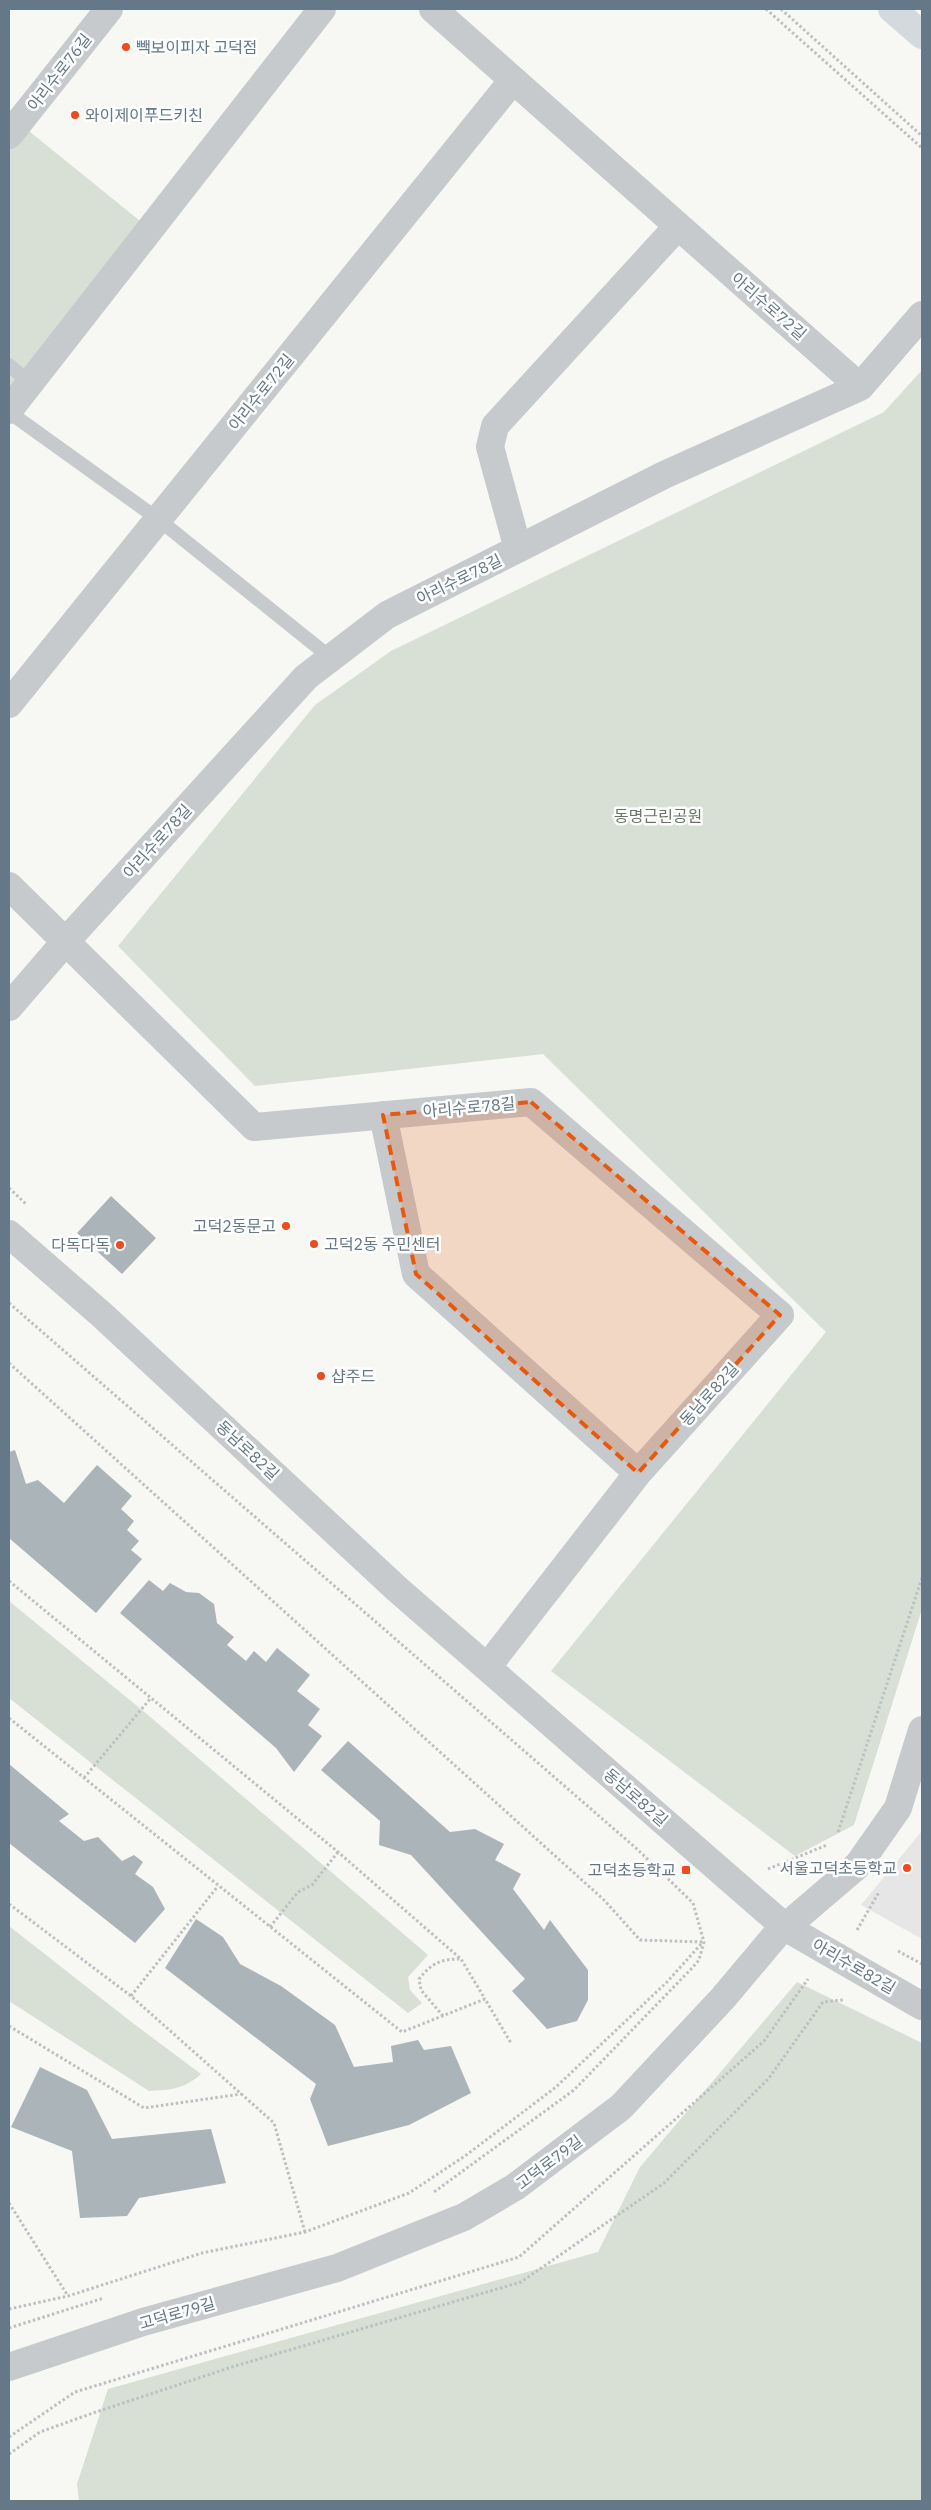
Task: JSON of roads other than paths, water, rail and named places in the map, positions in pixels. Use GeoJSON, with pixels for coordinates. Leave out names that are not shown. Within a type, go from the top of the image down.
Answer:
{"type":"FeatureCollection","features":[{"type":"Feature","properties":{"kind":"main road"},"geometry":{"type":"LineString","coordinates":[[892,9],[922,35]]}},
{"type":"Feature","properties":{"kind":"street","name":"아리수로76길"},"geometry":{"type":"LineString","coordinates":[[9,136],[109,9]]}},
{"type":"Feature","properties":{"kind":"street"},"geometry":{"type":"LineString","coordinates":[[9,411],[322,9]]}},
{"type":"Feature","properties":{"kind":"street","name":"아리수로72길"},"geometry":{"type":"LineString","coordinates":[[433,9],[860,387]]}},
{"type":"Feature","properties":{"kind":"street","name":"아리수로72길"},"geometry":{"type":"LineString","coordinates":[[9,704],[513,80]]}},
{"type":"Feature","properties":{"kind":"street"},"geometry":{"type":"LineString","coordinates":[[518,550],[490,447],[495,426],[678,226]]}},
{"type":"Feature","properties":{"kind":"street","name":"아리수로78길"},"geometry":{"type":"LineString","coordinates":[[9,1007],[66,941],[306,677],[387,615],[664,475],[860,387],[922,315]]}},
{"type":"Feature","properties":{"kind":"street"},"geometry":{"type":"LineString","coordinates":[[9,886],[66,941]]}},
{"type":"Feature","properties":{"kind":"street","name":"아리수로78길"},"geometry":{"type":"LineString","coordinates":[[66,941],[254,1127],[531,1102],[780,1315]]}},
{"type":"Feature","properties":{"kind":"street"},"geometry":{"type":"LineString","coordinates":[[383,1115],[416,1274],[638,1473]]}},
{"type":"Feature","properties":{"kind":"street","name":"동남로82길"},"geometry":{"type":"LineString","coordinates":[[9,1234],[102,1315],[397,1589],[488,1666],[785,1927]]}},
{"type":"Feature","properties":{"kind":"street","name":"동남로82길"},"geometry":{"type":"LineString","coordinates":[[488,1666],[638,1473],[780,1315]]}},
{"type":"Feature","properties":{"kind":"street","name":"고덕로79길"},"geometry":{"type":"LineString","coordinates":[[9,2367],[143,2322],[337,2268],[464,2218],[515,2188],[621,2107],[723,1998],[785,1927],[858,1864],[898,1808],[922,1730]]}},
{"type":"Feature","properties":{"kind":"street","name":"아리수로82길"},"geometry":{"type":"LineString","coordinates":[[785,1927],[922,2006]]}},
{"type":"Feature","properties":{"kind":"lane"},"geometry":{"type":"LineString","coordinates":[[9,364],[30,383]]}},
{"type":"Feature","properties":{"kind":"lane"},"geometry":{"type":"LineString","coordinates":[[9,411],[158,520],[331,658]]}},
{"type":"Feature","properties":{"kind":"place","name":"빽보이피자 고덕점"},"geometry":{"type":"Point","coordinates":[126,47]}},
{"type":"Feature","properties":{"kind":"place","name":"와이제이푸드키친"},"geometry":{"type":"Point","coordinates":[75,115]}},
{"type":"Feature","properties":{"kind":"place","name":"고덕2동문고"},"geometry":{"type":"Point","coordinates":[286,1226]}},
{"type":"Feature","properties":{"kind":"place","name":"고덕2동 주민센터"},"geometry":{"type":"Point","coordinates":[314,1244]}},
{"type":"Feature","properties":{"kind":"place","name":"다독다독"},"geometry":{"type":"Point","coordinates":[120,1245]}},
{"type":"Feature","properties":{"kind":"place","name":"샵주드"},"geometry":{"type":"Point","coordinates":[321,1376]}},
{"type":"Feature","properties":{"kind":"place","name":"서울고덕초등학교"},"geometry":{"type":"Point","coordinates":[907,1868]}},
{"type":"Feature","properties":{"kind":"place","name":"고덕초등학교"},"geometry":{"type":"Point","coordinates":[686,1870]}},
{"type":"Feature","properties":{"kind":"park label","name":"동명근린공원"},"geometry":{"type":"Point","coordinates":[658,816]}}]}
